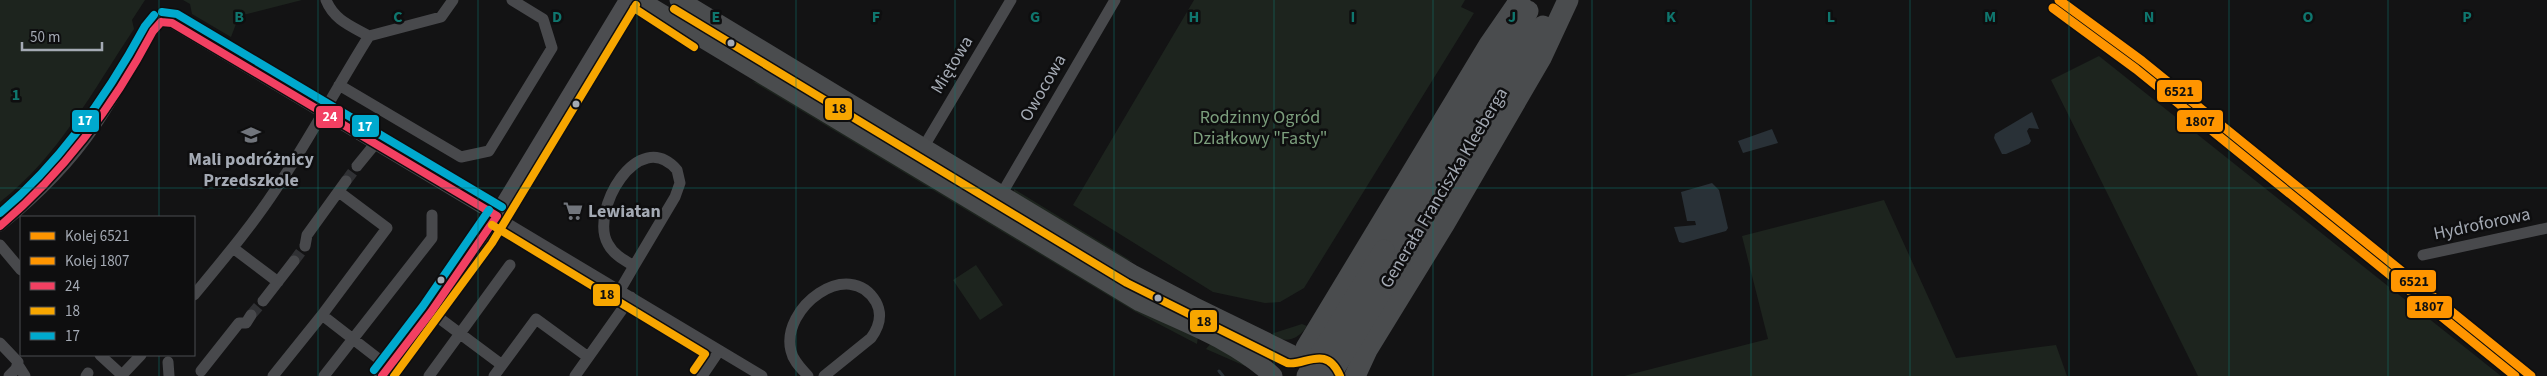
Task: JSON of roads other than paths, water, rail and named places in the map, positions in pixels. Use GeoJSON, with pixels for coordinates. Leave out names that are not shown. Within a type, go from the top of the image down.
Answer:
{"type":"FeatureCollection","features":[{"type":"Feature","properties":{"kind":"highway"},"geometry":{"type":"LineString","coordinates":[[1298,351],[1489,45],[1520,0]]}},
{"type":"Feature","properties":{"kind":"highway","name":"Generała Franciszka Kleeberga"},"geometry":{"type":"LineString","coordinates":[[1330,376],[1392,256],[1534,0]]}},
{"type":"Feature","properties":{"kind":"highway","name":"Generała Franciszka Kleeberga"},"geometry":{"type":"LineString","coordinates":[[1307,376],[1392,256],[1560,0]]}},
{"type":"Feature","properties":{"kind":"highway"},"geometry":{"type":"LineString","coordinates":[[1355,376],[1367,350],[1445,223],[1541,58],[1568,0]]}},
{"type":"Feature","properties":{"kind":"main road"},"geometry":{"type":"LineString","coordinates":[[639,0],[702,40],[1123,292],[1226,341],[1255,359],[1273,376]]}},
{"type":"Feature","properties":{"kind":"main road"},"geometry":{"type":"LineString","coordinates":[[679,0],[1132,274],[1193,306],[1298,351]]}},
{"type":"Feature","properties":{"kind":"main road"},"geometry":{"type":"LineString","coordinates":[[702,40],[715,22]]}},
{"type":"Feature","properties":{"kind":"main road"},"geometry":{"type":"LineString","coordinates":[[1123,292],[1132,274]]}},
{"type":"Feature","properties":{"kind":"main road"},"geometry":{"type":"LineString","coordinates":[[1277,376],[1284,361],[1298,351],[1319,347],[1331,351],[1341,358],[1351,376]]}},
{"type":"Feature","properties":{"kind":"street"},"geometry":{"type":"LineString","coordinates":[[326,0],[330,11],[337,18],[369,36],[441,18],[453,0]]}},
{"type":"Feature","properties":{"kind":"street"},"geometry":{"type":"LineString","coordinates":[[339,85],[461,157],[489,151],[552,48],[543,19],[512,0]]}},
{"type":"Feature","properties":{"kind":"street"},"geometry":{"type":"LineString","coordinates":[[322,314],[386,371],[431,312],[497,216],[627,0]]}},
{"type":"Feature","properties":{"kind":"street","name":"Miętowa"},"geometry":{"type":"LineString","coordinates":[[922,148],[1011,0]]}},
{"type":"Feature","properties":{"kind":"street","name":"Owocowa"},"geometry":{"type":"LineString","coordinates":[[1001,195],[1115,0]]}},
{"type":"Feature","properties":{"kind":"street"},"geometry":{"type":"LineString","coordinates":[[0,226],[38,195],[73,156],[99,120],[153,30],[161,22],[172,23],[762,376]]}},
{"type":"Feature","properties":{"kind":"street"},"geometry":{"type":"LineString","coordinates":[[195,294],[233,248],[275,191],[369,36]]}},
{"type":"Feature","properties":{"kind":"street"},"geometry":{"type":"LineString","coordinates":[[356,166],[374,144]]}},
{"type":"Feature","properties":{"kind":"street"},"geometry":{"type":"LineString","coordinates":[[620,290],[634,266],[679,187],[676,170],[660,157],[648,157],[629,169],[605,213],[603,232],[607,243],[614,252],[634,266]]}},
{"type":"Feature","properties":{"kind":"street"},"geometry":{"type":"LineString","coordinates":[[305,246],[308,235],[346,181]]}},
{"type":"Feature","properties":{"kind":"street"},"geometry":{"type":"LineString","coordinates":[[273,376],[387,228],[338,192]]}},
{"type":"Feature","properties":{"kind":"street"},"geometry":{"type":"LineString","coordinates":[[324,376],[432,238],[432,216]]}},
{"type":"Feature","properties":{"kind":"street","name":"Hydroforowa"},"geometry":{"type":"LineString","coordinates":[[2423,255],[2547,228]]}},
{"type":"Feature","properties":{"kind":"street"},"geometry":{"type":"LineString","coordinates":[[0,245],[20,269]]}},
{"type":"Feature","properties":{"kind":"street"},"geometry":{"type":"LineString","coordinates":[[233,248],[278,282]]}},
{"type":"Feature","properties":{"kind":"street"},"geometry":{"type":"LineString","coordinates":[[263,301],[294,261]]}},
{"type":"Feature","properties":{"kind":"street"},"geometry":{"type":"LineString","coordinates":[[429,376],[510,265]]}},
{"type":"Feature","properties":{"kind":"street"},"geometry":{"type":"LineString","coordinates":[[808,376],[791,351],[791,329],[797,317],[808,301],[829,287],[842,285],[865,289],[878,305],[880,315],[876,330],[871,338],[824,376]]}},
{"type":"Feature","properties":{"kind":"street"},"geometry":{"type":"LineString","coordinates":[[574,376],[631,297]]}},
{"type":"Feature","properties":{"kind":"street"},"geometry":{"type":"LineString","coordinates":[[431,312],[502,365]]}},
{"type":"Feature","properties":{"kind":"street"},"geometry":{"type":"LineString","coordinates":[[200,371],[239,322],[246,323],[251,315]]}},
{"type":"Feature","properties":{"kind":"street"},"geometry":{"type":"LineString","coordinates":[[494,376],[536,319],[588,357]]}},
{"type":"Feature","properties":{"kind":"street"},"geometry":{"type":"LineString","coordinates":[[0,343],[16,360],[26,376]]}},
{"type":"Feature","properties":{"kind":"street"},"geometry":{"type":"LineString","coordinates":[[702,376],[719,350]]}},
{"type":"Feature","properties":{"kind":"street"},"geometry":{"type":"LineString","coordinates":[[101,356],[122,376],[140,356]]}},
{"type":"Feature","properties":{"kind":"street"},"geometry":{"type":"LineString","coordinates":[[168,362],[169,376]]}},
{"type":"Feature","properties":{"kind":"street"},"geometry":{"type":"LineString","coordinates":[[9,376],[18,365]]}},
{"type":"Feature","properties":{"kind":"waterway"},"geometry":{"type":"LineString","coordinates":[[1219,371],[1223,376]]}},
{"type":"Feature","properties":{"kind":"tunnel"},"geometry":{"type":"LineString","coordinates":[[346,181],[357,166]]}},
{"type":"Feature","properties":{"kind":"tunnel"},"geometry":{"type":"LineString","coordinates":[[294,261],[305,246]]}},
{"type":"Feature","properties":{"kind":"tunnel"},"geometry":{"type":"LineString","coordinates":[[251,315],[263,301]]}},
{"type":"Feature","properties":{"kind":"rail line","name":"6521"},"geometry":{"type":"LineString","coordinates":[[2059,0],[2142,61],[2531,376]]}},
{"type":"Feature","properties":{"kind":"rail line","name":"1807"},"geometry":{"type":"LineString","coordinates":[[2053,8],[2136,69],[2515,376]]}},
{"type":"Feature","properties":{"kind":"place","name":"Mali podróżnicy Przedszkole"},"geometry":{"type":"Point","coordinates":[251,135]}},
{"type":"Feature","properties":{"kind":"place","name":"Lewiatan"},"geometry":{"type":"Point","coordinates":[573,211]}},
{"type":"Feature","properties":{"kind":"park label","name":"Rodzinny Ogród Działkowy \"Fasty\""},"geometry":{"type":"Point","coordinates":[1260,127]}}]}
